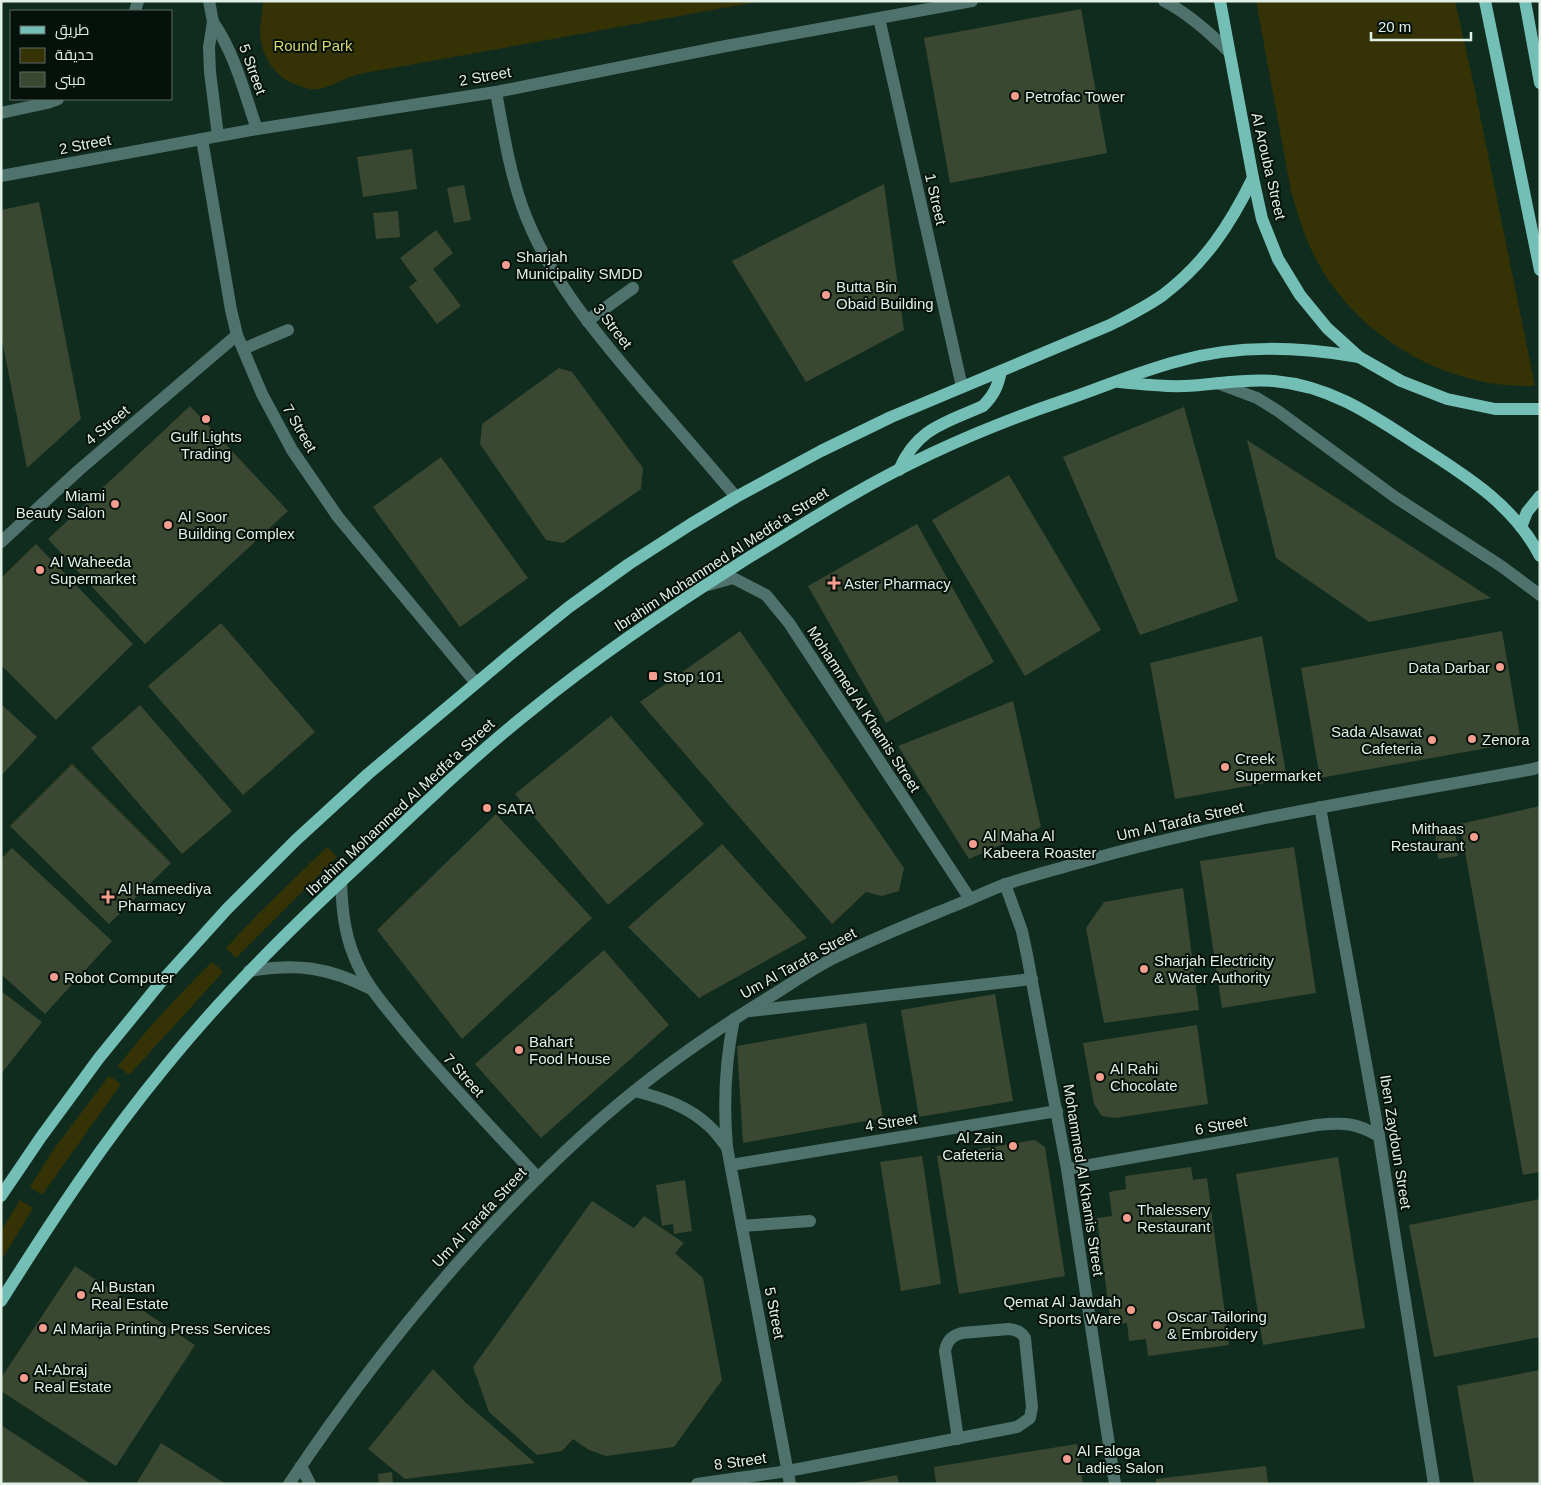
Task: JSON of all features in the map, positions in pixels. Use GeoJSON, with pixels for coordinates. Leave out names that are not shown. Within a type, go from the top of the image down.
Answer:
{"type":"FeatureCollection","features":[{"type":"Feature","properties":{"kind":"main road","name":"Al Arouba Street"},"geometry":{"type":"LineString","coordinates":[[1220,1],[1262,219],[1278,259],[1300,295],[1328,328],[1359,357],[1401,382],[1447,399],[1495,409],[1540,409]]}},
{"type":"Feature","properties":{"kind":"main road"},"geometry":{"type":"LineString","coordinates":[[1485,1],[1540,270]]}},
{"type":"Feature","properties":{"kind":"main road"},"geometry":{"type":"LineString","coordinates":[[1525,1],[1540,83]]}},
{"type":"Feature","properties":{"kind":"main road"},"geometry":{"type":"LineString","coordinates":[[1,1196],[41,1137],[99,1058],[161,982],[227,909],[296,840],[368,774],[569,607],[629,564],[736,497],[821,450],[891,417],[1110,325],[1137,311],[1162,295],[1186,276],[1206,255],[1240,205],[1253,178]]}},
{"type":"Feature","properties":{"kind":"main road","name":"Ibrahim Mohammed Al Medfa'a Street"},"geometry":{"type":"LineString","coordinates":[[1,1301],[51,1221],[126,1115],[183,1045],[249,971],[473,759],[530,711],[625,639],[703,586],[846,498],[899,470],[986,429],[1029,412],[1150,369],[1218,352],[1289,349],[1359,357]]}},
{"type":"Feature","properties":{"kind":"main road"},"geometry":{"type":"LineString","coordinates":[[899,470],[907,452],[927,432],[983,406],[996,391],[1000,372]]}},
{"type":"Feature","properties":{"kind":"main road"},"geometry":{"type":"LineString","coordinates":[[1117,382],[1184,386],[1251,380],[1274,381],[1318,389],[1345,400],[1371,414],[1472,480],[1498,502],[1521,527],[1540,556]]}},
{"type":"Feature","properties":{"kind":"main road"},"geometry":{"type":"LineString","coordinates":[[1521,527],[1527,512],[1540,496]]}},
{"type":"Feature","properties":{"kind":"street","name":"5 Street"},"geometry":{"type":"LineString","coordinates":[[209,1],[213,22],[209,47],[210,72],[218,136]]}},
{"type":"Feature","properties":{"kind":"street","name":"2 Street"},"geometry":{"type":"LineString","coordinates":[[1,176],[257,129],[496,92],[726,46],[972,1]]}},
{"type":"Feature","properties":{"kind":"street"},"geometry":{"type":"LineString","coordinates":[[1164,1],[1179,9],[1205,28],[1229,52]]}},
{"type":"Feature","properties":{"kind":"street","name":"1 Street"},"geometry":{"type":"LineString","coordinates":[[879,18],[962,387]]}},
{"type":"Feature","properties":{"kind":"street","name":"5 Street"},"geometry":{"type":"LineString","coordinates":[[213,22],[230,50],[257,129]]}},
{"type":"Feature","properties":{"kind":"street","name":"3 Street"},"geometry":{"type":"LineString","coordinates":[[496,92],[508,158],[522,206],[542,252],[595,333],[736,497]]}},
{"type":"Feature","properties":{"kind":"street"},"geometry":{"type":"LineString","coordinates":[[1,113],[56,100]]}},
{"type":"Feature","properties":{"kind":"street","name":"7 Street"},"geometry":{"type":"LineString","coordinates":[[202,139],[237,336],[262,394],[292,450],[328,503],[476,683]]}},
{"type":"Feature","properties":{"kind":"street"},"geometry":{"type":"LineString","coordinates":[[587,321],[633,288]]}},
{"type":"Feature","properties":{"kind":"street"},"geometry":{"type":"LineString","coordinates":[[243,349],[288,330]]}},
{"type":"Feature","properties":{"kind":"street","name":"4 Street"},"geometry":{"type":"LineString","coordinates":[[1,542],[79,470],[237,336]]}},
{"type":"Feature","properties":{"kind":"street"},"geometry":{"type":"LineString","coordinates":[[1217,383],[1257,398],[1278,411],[1395,497],[1501,566],[1540,595]]}},
{"type":"Feature","properties":{"kind":"street","name":"Mohammed Al Khamis Street"},"geometry":{"type":"LineString","coordinates":[[703,586],[733,578],[766,594],[789,623],[970,899]]}},
{"type":"Feature","properties":{"kind":"street","name":"Um Al Tarafa Street"},"geometry":{"type":"LineString","coordinates":[[289,1484],[354,1391],[410,1318],[470,1248],[538,1178],[585,1133],[635,1091],[706,1037],[832,959],[1005,884],[1145,844],[1222,826],[1320,807],[1538,769]]}},
{"type":"Feature","properties":{"kind":"street","name":"Iben Zaydoun Street"},"geometry":{"type":"LineString","coordinates":[[1320,807],[1379,1136],[1434,1484]]}},
{"type":"Feature","properties":{"kind":"street","name":"7 Street"},"geometry":{"type":"LineString","coordinates":[[341,882],[344,920],[348,938],[354,956],[372,989],[440,1073],[538,1178]]}},
{"type":"Feature","properties":{"kind":"street","name":"Mohammed Al Khamis Street"},"geometry":{"type":"LineString","coordinates":[[1005,884],[1022,931],[1058,1111],[1115,1484]]}},
{"type":"Feature","properties":{"kind":"street","name":"7 Street"},"geometry":{"type":"LineString","coordinates":[[249,971],[292,966],[313,968],[333,972],[372,989]]}},
{"type":"Feature","properties":{"kind":"street"},"geometry":{"type":"LineString","coordinates":[[745,1012],[1032,979]]}},
{"type":"Feature","properties":{"kind":"street","name":"5 Street"},"geometry":{"type":"LineString","coordinates":[[734,1019],[729,1044],[724,1096],[727,1147],[789,1478]]}},
{"type":"Feature","properties":{"kind":"street","name":"5 Street"},"geometry":{"type":"LineString","coordinates":[[635,1091],[662,1098],[688,1109],[709,1126],[727,1147]]}},
{"type":"Feature","properties":{"kind":"street","name":"4 Street"},"geometry":{"type":"LineString","coordinates":[[731,1165],[1058,1111]]}},
{"type":"Feature","properties":{"kind":"street","name":"6 Street"},"geometry":{"type":"LineString","coordinates":[[1067,1168],[1326,1124],[1349,1124],[1365,1128],[1379,1136]]}},
{"type":"Feature","properties":{"kind":"street"},"geometry":{"type":"LineString","coordinates":[[742,1226],[810,1221]]}},
{"type":"Feature","properties":{"kind":"street","name":"8 Street"},"geometry":{"type":"LineString","coordinates":[[697,1484],[789,1478],[958,1439],[1017,1428],[1030,1418],[1032,1400],[1025,1338],[1016,1330],[1009,1329],[956,1335],[950,1339],[945,1352],[958,1439]]}},
{"type":"Feature","properties":{"kind":"street"},"geometry":{"type":"LineString","coordinates":[[301,1466],[310,1484]]}},
{"type":"Feature","properties":{"kind":"green space","name":"Round Park"},"geometry":{"type":"Polygon","coordinates":[[[263,1],[762,1],[359,74],[329,86],[311,89],[282,77],[275,71],[266,57],[261,41],[260,28],[263,1]]]}},
{"type":"Feature","properties":{"kind":"green space"},"geometry":{"type":"Polygon","coordinates":[[[1256,1],[1455,1],[1535,386],[1482,382],[1424,362],[1378,333],[1339,295],[1311,249],[1302,228],[1291,191],[1256,1]]]}},
{"type":"Feature","properties":{"kind":"green space"},"geometry":{"type":"Polygon","coordinates":[[[327,847],[337,857],[236,958],[226,948],[327,847]]]}},
{"type":"Feature","properties":{"kind":"green space"},"geometry":{"type":"Polygon","coordinates":[[[212,962],[223,972],[129,1075],[118,1066],[163,1013],[212,962]]]}},
{"type":"Feature","properties":{"kind":"green space"},"geometry":{"type":"Polygon","coordinates":[[[109,1076],[121,1084],[42,1195],[30,1187],[54,1149],[109,1076]]]}},
{"type":"Feature","properties":{"kind":"green space"},"geometry":{"type":"Polygon","coordinates":[[[20,1200],[33,1208],[1,1261],[1,1231],[20,1200]]]}},
{"type":"Feature","properties":{"kind":"building","name":"Petrofac Tower"},"geometry":{"type":"Polygon","coordinates":[[[1081,9],[1107,153],[950,183],[924,38],[1081,9]]]}},
{"type":"Feature","properties":{"kind":"building"},"geometry":{"type":"Polygon","coordinates":[[[412,149],[417,189],[363,197],[357,157],[412,149]]]}},
{"type":"Feature","properties":{"kind":"building","name":"Butta Bin Obaid Building"},"geometry":{"type":"Polygon","coordinates":[[[884,184],[904,330],[806,382],[732,261],[884,184]]]}},
{"type":"Feature","properties":{"kind":"building"},"geometry":{"type":"Polygon","coordinates":[[[464,185],[471,220],[454,223],[447,188],[464,185]]]}},
{"type":"Feature","properties":{"kind":"building"},"geometry":{"type":"Polygon","coordinates":[[[39,202],[81,419],[27,468],[1,335],[1,210],[39,202]]]}},
{"type":"Feature","properties":{"kind":"building"},"geometry":{"type":"Polygon","coordinates":[[[398,211],[400,237],[376,239],[373,213],[398,211]]]}},
{"type":"Feature","properties":{"kind":"building"},"geometry":{"type":"Polygon","coordinates":[[[436,230],[453,253],[433,269],[461,306],[437,324],[409,287],[417,281],[400,258],[436,230]]]}},
{"type":"Feature","properties":{"kind":"building"},"geometry":{"type":"Polygon","coordinates":[[[559,368],[572,372],[643,468],[641,489],[563,543],[546,540],[480,444],[482,424],[559,368]]]}},
{"type":"Feature","properties":{"kind":"building","name":"Al Soor Building Complex"},"geometry":{"type":"Polygon","coordinates":[[[190,406],[288,511],[145,644],[48,539],[190,406]]]}},
{"type":"Feature","properties":{"kind":"building"},"geometry":{"type":"Polygon","coordinates":[[[1184,407],[1238,601],[1140,635],[1063,457],[1184,407]]]}},
{"type":"Feature","properties":{"kind":"building"},"geometry":{"type":"Polygon","coordinates":[[[1247,440],[1491,598],[1369,622],[1276,558],[1247,440]]]}},
{"type":"Feature","properties":{"kind":"building"},"geometry":{"type":"Polygon","coordinates":[[[441,457],[528,578],[460,627],[373,507],[441,457]]]}},
{"type":"Feature","properties":{"kind":"building"},"geometry":{"type":"Polygon","coordinates":[[[1009,475],[1101,630],[1025,676],[932,520],[1009,475]]]}},
{"type":"Feature","properties":{"kind":"building"},"geometry":{"type":"Polygon","coordinates":[[[917,524],[994,662],[886,723],[808,586],[917,524]]]}},
{"type":"Feature","properties":{"kind":"building"},"geometry":{"type":"Polygon","coordinates":[[[36,544],[133,644],[56,720],[1,665],[1,578],[36,544]]]}},
{"type":"Feature","properties":{"kind":"building"},"geometry":{"type":"Polygon","coordinates":[[[221,623],[315,732],[243,795],[148,686],[221,623]]]}},
{"type":"Feature","properties":{"kind":"building"},"geometry":{"type":"Polygon","coordinates":[[[740,631],[904,868],[899,891],[882,896],[866,892],[832,924],[640,702],[740,631]]]}},
{"type":"Feature","properties":{"kind":"building"},"geometry":{"type":"Polygon","coordinates":[[[1502,631],[1521,742],[1320,778],[1301,668],[1502,631]]]}},
{"type":"Feature","properties":{"kind":"building"},"geometry":{"type":"Polygon","coordinates":[[[1262,636],[1287,779],[1175,799],[1150,663],[1262,636]]]}},
{"type":"Feature","properties":{"kind":"building"},"geometry":{"type":"Polygon","coordinates":[[[1013,701],[1041,827],[969,859],[898,746],[1013,701]]]}},
{"type":"Feature","properties":{"kind":"building"},"geometry":{"type":"Polygon","coordinates":[[[1,704],[37,737],[1,776],[1,704]]]}},
{"type":"Feature","properties":{"kind":"building"},"geometry":{"type":"Polygon","coordinates":[[[140,705],[232,811],[182,854],[91,748],[140,705]]]}},
{"type":"Feature","properties":{"kind":"building"},"geometry":{"type":"Polygon","coordinates":[[[611,716],[704,824],[608,905],[515,794],[611,716]]]}},
{"type":"Feature","properties":{"kind":"building"},"geometry":{"type":"Polygon","coordinates":[[[72,764],[171,863],[109,924],[10,826],[72,764]]]}},
{"type":"Feature","properties":{"kind":"building"},"geometry":{"type":"Polygon","coordinates":[[[1540,806],[1540,1172],[1523,1175],[1460,824],[1540,806]]]}},
{"type":"Feature","properties":{"kind":"building"},"geometry":{"type":"Polygon","coordinates":[[[496,814],[592,918],[462,1039],[377,930],[496,814]]]}},
{"type":"Feature","properties":{"kind":"building"},"geometry":{"type":"Polygon","coordinates":[[[1455,829],[1458,856],[1438,859],[1435,832],[1455,829]]]}},
{"type":"Feature","properties":{"kind":"building"},"geometry":{"type":"Polygon","coordinates":[[[722,844],[807,938],[699,998],[628,927],[722,844]]]}},
{"type":"Feature","properties":{"kind":"building"},"geometry":{"type":"Polygon","coordinates":[[[1294,847],[1316,993],[1222,1008],[1200,861],[1294,847]]]}},
{"type":"Feature","properties":{"kind":"building"},"geometry":{"type":"Polygon","coordinates":[[[12,848],[112,941],[45,1014],[1,974],[1,859],[12,848]]]}},
{"type":"Feature","properties":{"kind":"building","name":"Sharjah Electricity & Water Authority"},"geometry":{"type":"Polygon","coordinates":[[[1183,888],[1199,1010],[1104,1023],[1086,928],[1104,902],[1183,888]]]}},
{"type":"Feature","properties":{"kind":"building"},"geometry":{"type":"Polygon","coordinates":[[[604,950],[669,1025],[541,1138],[475,1064],[604,950]]]}},
{"type":"Feature","properties":{"kind":"building"},"geometry":{"type":"Polygon","coordinates":[[[1,991],[42,1022],[1,1074],[1,991]]]}},
{"type":"Feature","properties":{"kind":"building"},"geometry":{"type":"Polygon","coordinates":[[[995,994],[1013,1101],[919,1117],[901,1010],[995,994]]]}},
{"type":"Feature","properties":{"kind":"building"},"geometry":{"type":"Polygon","coordinates":[[[866,1023],[883,1118],[743,1143],[737,1046],[866,1023]]]}},
{"type":"Feature","properties":{"kind":"building"},"geometry":{"type":"Polygon","coordinates":[[[1197,1025],[1208,1104],[1115,1118],[1102,1116],[1094,1104],[1083,1043],[1197,1025]]]}},
{"type":"Feature","properties":{"kind":"building"},"geometry":{"type":"Polygon","coordinates":[[[1035,1140],[1045,1147],[1065,1276],[959,1294],[937,1156],[1035,1140]]]}},
{"type":"Feature","properties":{"kind":"building"},"geometry":{"type":"Polygon","coordinates":[[[922,1156],[941,1284],[901,1291],[880,1162],[922,1156]]]}},
{"type":"Feature","properties":{"kind":"building"},"geometry":{"type":"Polygon","coordinates":[[[1338,1157],[1365,1328],[1263,1345],[1236,1174],[1338,1157]]]}},
{"type":"Feature","properties":{"kind":"building"},"geometry":{"type":"Polygon","coordinates":[[[1191,1167],[1193,1180],[1207,1178],[1229,1345],[1148,1356],[1146,1339],[1129,1341],[1127,1323],[1111,1325],[1097,1218],[1112,1216],[1109,1192],[1126,1189],[1125,1176],[1191,1167]]]}},
{"type":"Feature","properties":{"kind":"building"},"geometry":{"type":"Polygon","coordinates":[[[685,1180],[692,1231],[674,1234],[673,1224],[662,1226],[656,1185],[685,1180]]]}},
{"type":"Feature","properties":{"kind":"building"},"geometry":{"type":"Polygon","coordinates":[[[1540,1199],[1540,1337],[1434,1357],[1409,1225],[1540,1199]]]}},
{"type":"Feature","properties":{"kind":"building"},"geometry":{"type":"Polygon","coordinates":[[[592,1201],[634,1228],[644,1216],[684,1243],[675,1253],[703,1278],[722,1380],[674,1447],[606,1456],[589,1450],[573,1439],[562,1451],[537,1455],[489,1412],[473,1367],[592,1201]]]}},
{"type":"Feature","properties":{"kind":"building"},"geometry":{"type":"Polygon","coordinates":[[[75,1266],[195,1345],[116,1466],[1,1391],[1,1378],[75,1266]]]}},
{"type":"Feature","properties":{"kind":"building"},"geometry":{"type":"Polygon","coordinates":[[[433,1369],[466,1403],[535,1463],[405,1479],[368,1449],[433,1369]]]}},
{"type":"Feature","properties":{"kind":"building"},"geometry":{"type":"Polygon","coordinates":[[[1540,1370],[1540,1484],[1474,1484],[1457,1386],[1540,1370]]]}},
{"type":"Feature","properties":{"kind":"building"},"geometry":{"type":"Polygon","coordinates":[[[1,1425],[91,1484],[1,1484],[1,1425]]]}},
{"type":"Feature","properties":{"kind":"building"},"geometry":{"type":"Polygon","coordinates":[[[161,1443],[226,1484],[136,1484],[161,1443]]]}},
{"type":"Feature","properties":{"kind":"building"},"geometry":{"type":"Polygon","coordinates":[[[1077,1444],[1083,1484],[936,1484],[934,1467],[1077,1444]]]}},
{"type":"Feature","properties":{"kind":"building"},"geometry":{"type":"Polygon","coordinates":[[[1266,1466],[1268,1484],[1156,1484],[1156,1479],[1266,1466]]]}},
{"type":"Feature","properties":{"kind":"building"},"geometry":{"type":"Polygon","coordinates":[[[392,1472],[393,1484],[379,1484],[378,1474],[392,1472]]]}},
{"type":"Feature","properties":{"kind":"building"},"geometry":{"type":"Polygon","coordinates":[[[897,1475],[899,1484],[855,1484],[855,1483],[897,1475]]]}},
{"type":"Feature","properties":{"kind":"place","name":"Petrofac Tower"},"geometry":{"type":"Point","coordinates":[1015,96]}},
{"type":"Feature","properties":{"kind":"place","name":"Sharjah Municipality SMDD"},"geometry":{"type":"Point","coordinates":[506,265]}},
{"type":"Feature","properties":{"kind":"place","name":"Butta Bin Obaid Building"},"geometry":{"type":"Point","coordinates":[826,295]}},
{"type":"Feature","properties":{"kind":"place","name":"Gulf Lights Trading"},"geometry":{"type":"Point","coordinates":[206,419]}},
{"type":"Feature","properties":{"kind":"place","name":"Miami Beauty Salon"},"geometry":{"type":"Point","coordinates":[115,504]}},
{"type":"Feature","properties":{"kind":"place","name":"Al Soor Building Complex"},"geometry":{"type":"Point","coordinates":[168,525]}},
{"type":"Feature","properties":{"kind":"place","name":"Al Waheeda Supermarket"},"geometry":{"type":"Point","coordinates":[40,570]}},
{"type":"Feature","properties":{"kind":"place","name":"Aster Pharmacy"},"geometry":{"type":"Point","coordinates":[834,583]}},
{"type":"Feature","properties":{"kind":"place","name":"Data Darbar"},"geometry":{"type":"Point","coordinates":[1500,667]}},
{"type":"Feature","properties":{"kind":"place","name":"Stop 101"},"geometry":{"type":"Point","coordinates":[653,676]}},
{"type":"Feature","properties":{"kind":"place","name":"Zenora"},"geometry":{"type":"Point","coordinates":[1472,739]}},
{"type":"Feature","properties":{"kind":"place","name":"Sada Alsawat Cafeteria"},"geometry":{"type":"Point","coordinates":[1432,740]}},
{"type":"Feature","properties":{"kind":"place","name":"Creek Supermarket"},"geometry":{"type":"Point","coordinates":[1225,767]}},
{"type":"Feature","properties":{"kind":"place","name":"SATA"},"geometry":{"type":"Point","coordinates":[487,808]}},
{"type":"Feature","properties":{"kind":"place","name":"Mithaas Restaurant"},"geometry":{"type":"Point","coordinates":[1474,837]}},
{"type":"Feature","properties":{"kind":"place","name":"Al Maha Al Kabeera Roaster"},"geometry":{"type":"Point","coordinates":[973,844]}},
{"type":"Feature","properties":{"kind":"place","name":"Al Hameediya Pharmacy"},"geometry":{"type":"Point","coordinates":[108,897]}},
{"type":"Feature","properties":{"kind":"place","name":"Sharjah Electricity & Water Authority"},"geometry":{"type":"Point","coordinates":[1144,969]}},
{"type":"Feature","properties":{"kind":"place","name":"Robot Computer"},"geometry":{"type":"Point","coordinates":[54,977]}},
{"type":"Feature","properties":{"kind":"place","name":"Bahart Food House"},"geometry":{"type":"Point","coordinates":[519,1050]}},
{"type":"Feature","properties":{"kind":"place","name":"Al Rahi Chocolate"},"geometry":{"type":"Point","coordinates":[1100,1077]}},
{"type":"Feature","properties":{"kind":"place","name":"Al Zain Cafeteria"},"geometry":{"type":"Point","coordinates":[1013,1146]}},
{"type":"Feature","properties":{"kind":"place","name":"Thalessery Restaurant"},"geometry":{"type":"Point","coordinates":[1127,1218]}},
{"type":"Feature","properties":{"kind":"place","name":"Al Bustan Real Estate"},"geometry":{"type":"Point","coordinates":[81,1295]}},
{"type":"Feature","properties":{"kind":"place","name":"Qemat Al Jawdah Sports Ware"},"geometry":{"type":"Point","coordinates":[1131,1310]}},
{"type":"Feature","properties":{"kind":"place","name":"Oscar Tailoring & Embroidery"},"geometry":{"type":"Point","coordinates":[1157,1325]}},
{"type":"Feature","properties":{"kind":"place","name":"Al Marija Printing Press Services"},"geometry":{"type":"Point","coordinates":[43,1328]}},
{"type":"Feature","properties":{"kind":"place","name":"Al-Abraj Real Estate"},"geometry":{"type":"Point","coordinates":[24,1378]}},
{"type":"Feature","properties":{"kind":"place","name":"Al Faloga Ladies Salon"},"geometry":{"type":"Point","coordinates":[1067,1459]}}]}
